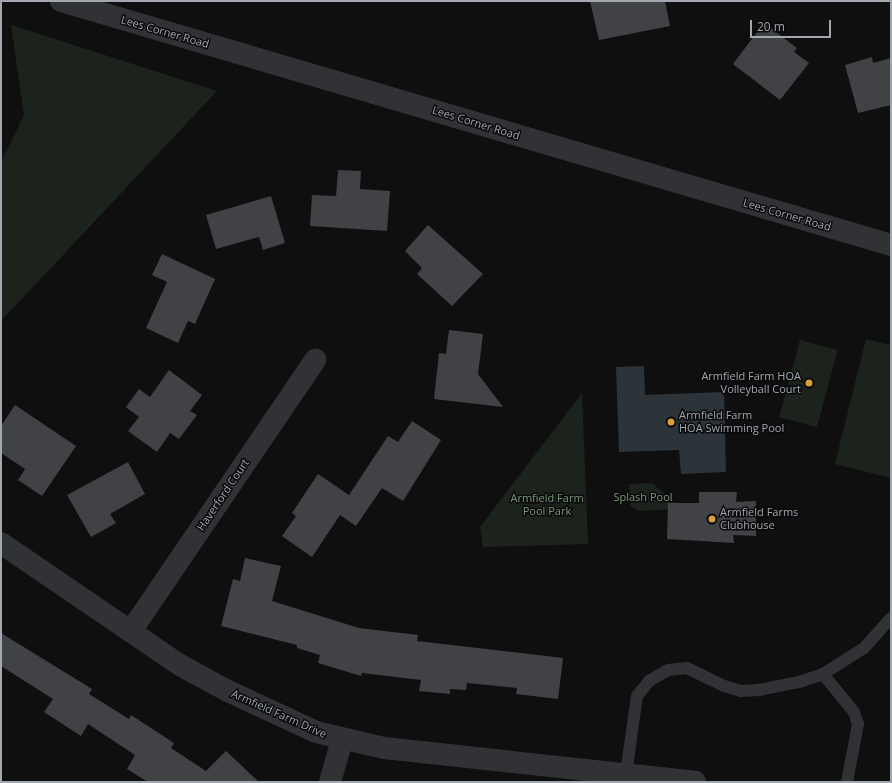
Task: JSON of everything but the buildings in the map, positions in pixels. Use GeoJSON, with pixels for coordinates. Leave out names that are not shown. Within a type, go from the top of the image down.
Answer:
{"type":"FeatureCollection","features":[{"type":"Feature","properties":{"kind":"street","name":"Lees Corner Road"},"geometry":{"type":"LineString","coordinates":[[61,1],[891,245]]}},
{"type":"Feature","properties":{"kind":"street","name":"Haverford Court"},"geometry":{"type":"LineString","coordinates":[[131,631],[315,360]]}},
{"type":"Feature","properties":{"kind":"street","name":"Armfield Farm Drive"},"geometry":{"type":"LineString","coordinates":[[1,543],[180,665],[226,690],[316,732],[342,740],[384,748],[695,782]]}},
{"type":"Feature","properties":{"kind":"street"},"geometry":{"type":"LineString","coordinates":[[330,782],[342,740]]}},
{"type":"Feature","properties":{"kind":"lane"},"geometry":{"type":"LineString","coordinates":[[626,774],[637,696],[649,681],[668,670],[687,668],[724,686],[741,691],[778,687],[823,674],[864,648],[891,618]]}},
{"type":"Feature","properties":{"kind":"lane"},"geometry":{"type":"LineString","coordinates":[[823,674],[854,712],[858,724],[847,782]]}},
{"type":"Feature","properties":{"kind":"green space"},"geometry":{"type":"Polygon","coordinates":[[[11,25],[217,91],[1,321],[1,162],[24,115],[11,25]]]}},
{"type":"Feature","properties":{"kind":"green space"},"geometry":{"type":"Polygon","coordinates":[[[866,339],[891,345],[891,478],[835,464],[866,339]]]}},
{"type":"Feature","properties":{"kind":"green space","name":"Armfield Farm HOA Volleyball Court"},"geometry":{"type":"Polygon","coordinates":[[[800,340],[838,350],[817,427],[779,417],[800,340]]]}},
{"type":"Feature","properties":{"kind":"green space","name":"Armfield Farm Pool Park"},"geometry":{"type":"Polygon","coordinates":[[[582,393],[588,544],[483,547],[480,527],[582,393]]]}},
{"type":"Feature","properties":{"kind":"green space","name":"Splash Pool"},"geometry":{"type":"Polygon","coordinates":[[[652,483],[676,504],[676,509],[639,511],[630,505],[629,484],[652,483]]]}},
{"type":"Feature","properties":{"kind":"shaded area","name":"Armfield Farm HOA Swimming Pool"},"geometry":{"type":"Polygon","coordinates":[[[644,366],[645,395],[724,392],[726,472],[681,474],[679,450],[619,452],[616,367],[644,366]]]}},
{"type":"Feature","properties":{"kind":"place","name":"Armfield Farm HOA Volleyball Court"},"geometry":{"type":"Point","coordinates":[809,383]}},
{"type":"Feature","properties":{"kind":"place","name":"Armfield Farm HOA Swimming Pool"},"geometry":{"type":"Point","coordinates":[671,422]}},
{"type":"Feature","properties":{"kind":"place","name":"Armfield Farms Clubhouse"},"geometry":{"type":"Point","coordinates":[712,519]}}]}
